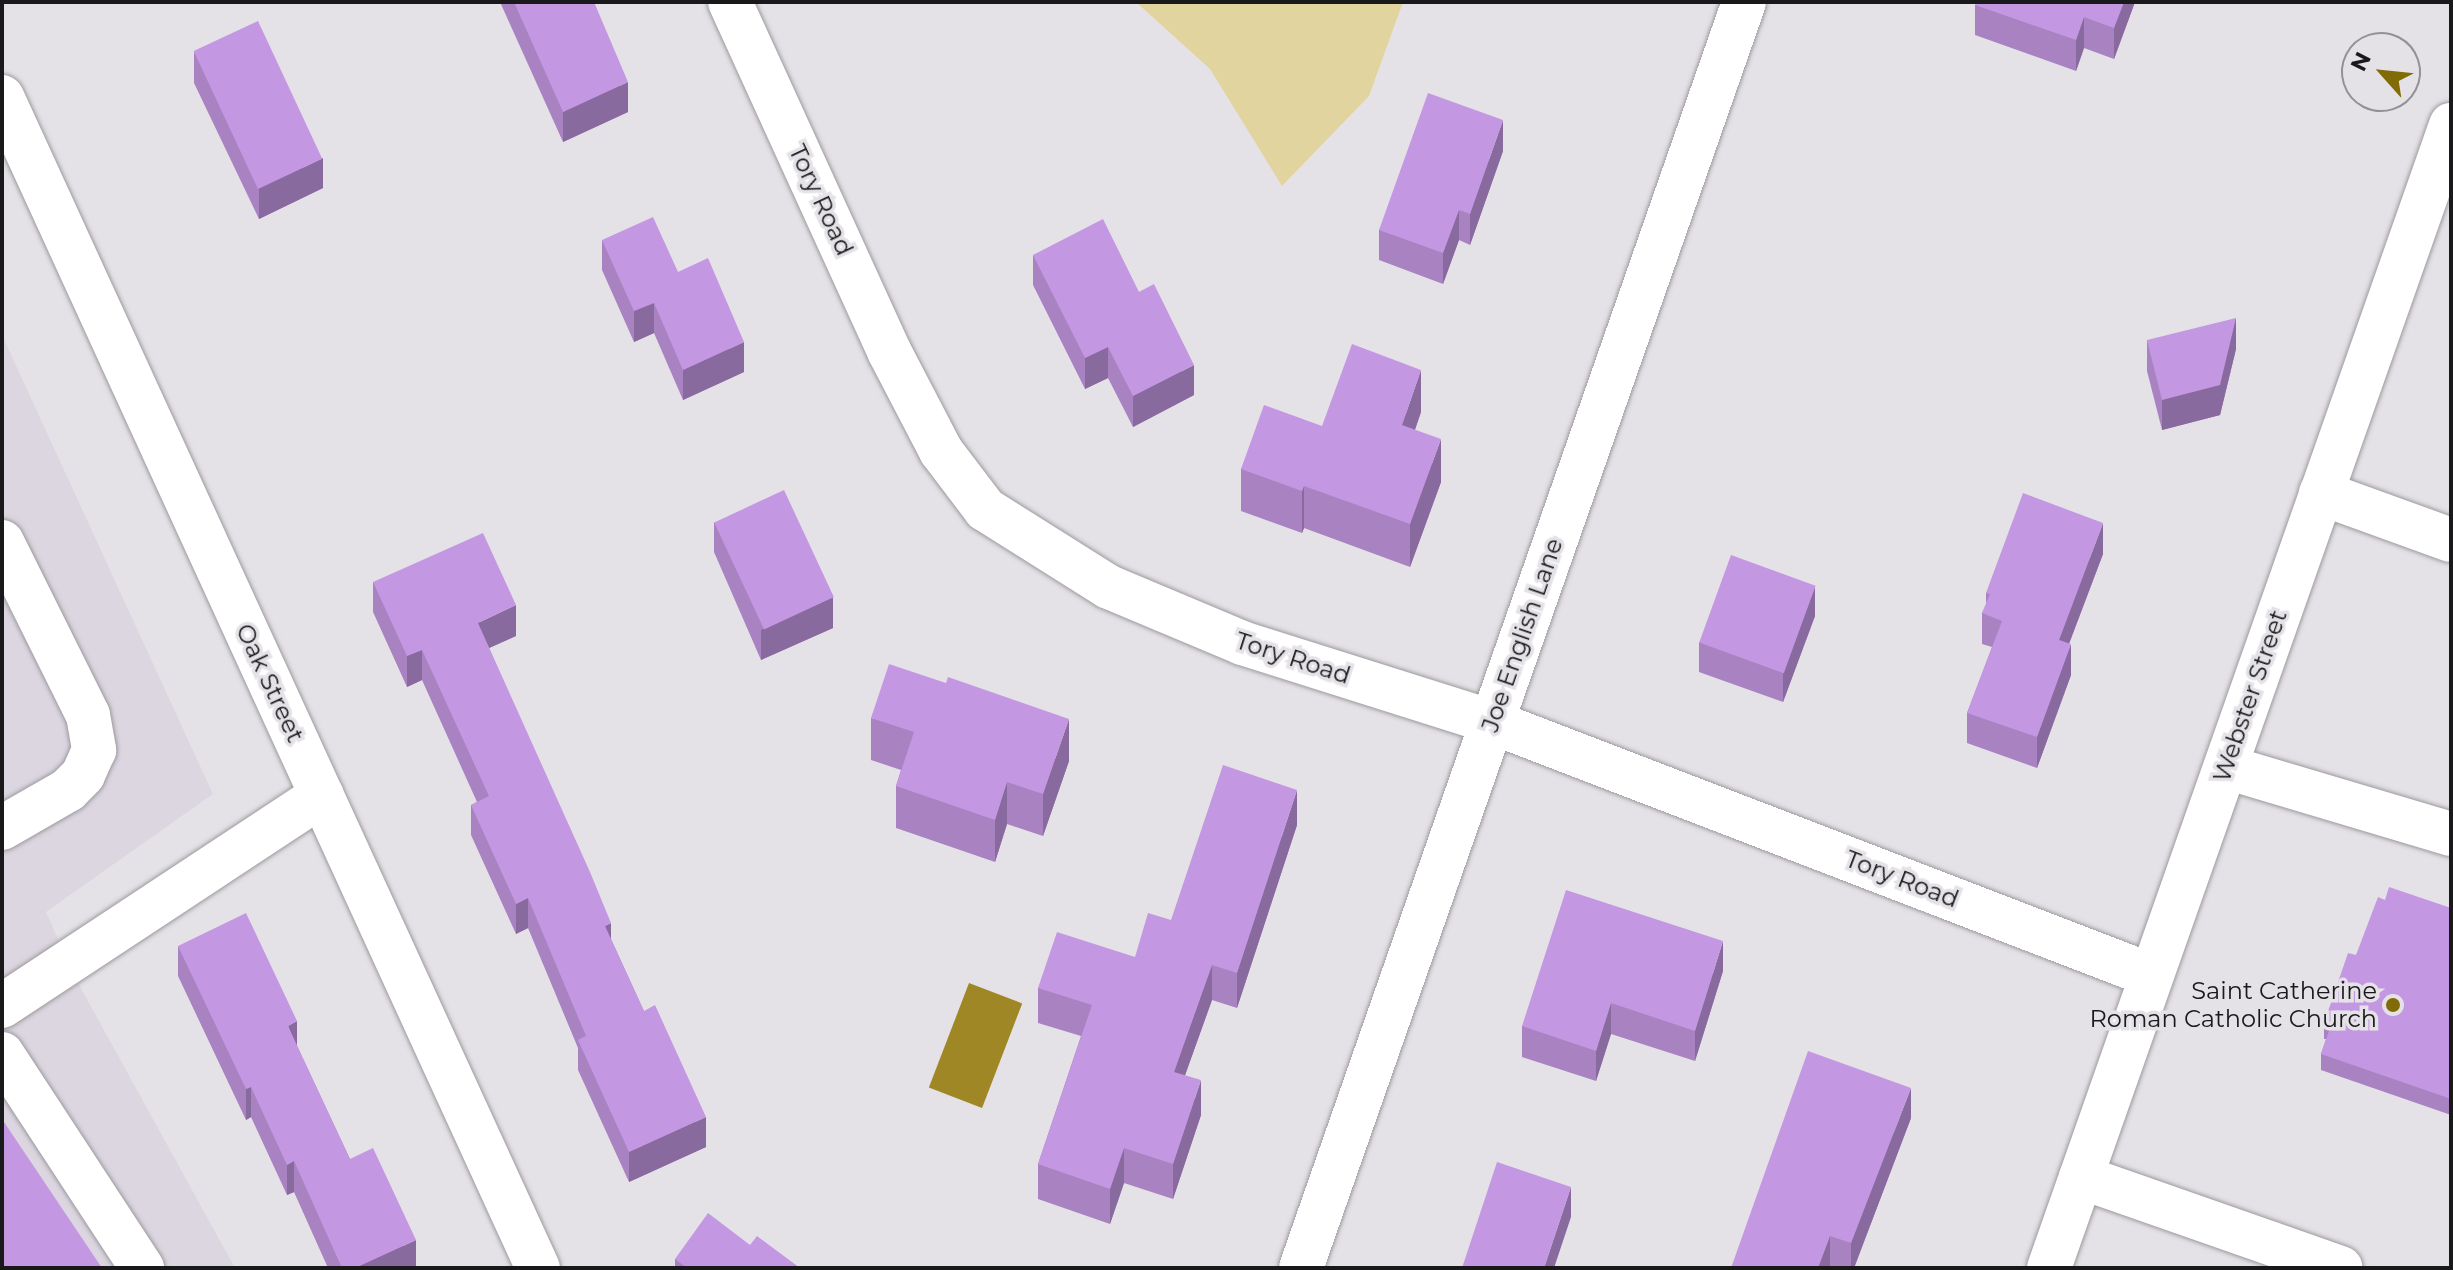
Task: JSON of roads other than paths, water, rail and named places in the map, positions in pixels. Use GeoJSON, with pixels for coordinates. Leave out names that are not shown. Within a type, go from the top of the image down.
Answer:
{"type":"FeatureCollection","features":[{"type":"Feature","properties":{"kind":"street","name":"Tory Road"},"geometry":{"type":"LineString","coordinates":[[730,2],[889,351],[941,451],[985,509],[1109,587],[1242,643],[1492,722],[2150,975]]}},
{"type":"Feature","properties":{"kind":"street","name":"Joe English Lane"},"geometry":{"type":"LineString","coordinates":[[1301,1268],[1744,2]]}},
{"type":"Feature","properties":{"kind":"street","name":"Oak Street"},"geometry":{"type":"LineString","coordinates":[[2,97],[538,1268]]}},
{"type":"Feature","properties":{"kind":"street","name":"Webster Street"},"geometry":{"type":"LineString","coordinates":[[2049,1268],[2451,125]]}},
{"type":"Feature","properties":{"kind":"street"},"geometry":{"type":"LineString","coordinates":[[2321,493],[2451,540]]}},
{"type":"Feature","properties":{"kind":"street"},"geometry":{"type":"LineString","coordinates":[[2,542],[88,715],[94,750],[83,775],[68,790],[2,828]]}},
{"type":"Feature","properties":{"kind":"street"},"geometry":{"type":"LineString","coordinates":[[2226,767],[2451,834]]}},
{"type":"Feature","properties":{"kind":"street"},"geometry":{"type":"LineString","coordinates":[[2,1006],[322,795]]}},
{"type":"Feature","properties":{"kind":"street"},"geometry":{"type":"LineString","coordinates":[[2,1054],[142,1268]]}},
{"type":"Feature","properties":{"kind":"street"},"geometry":{"type":"LineString","coordinates":[[2,1125],[97,1268]]}},
{"type":"Feature","properties":{"kind":"street"},"geometry":{"type":"LineString","coordinates":[[2081,1177],[2341,1268]]}},
{"type":"Feature","properties":{"kind":"place","name":"Saint Catherine Roman Catholic Church"},"geometry":{"type":"Point","coordinates":[2393,1005]}}]}
